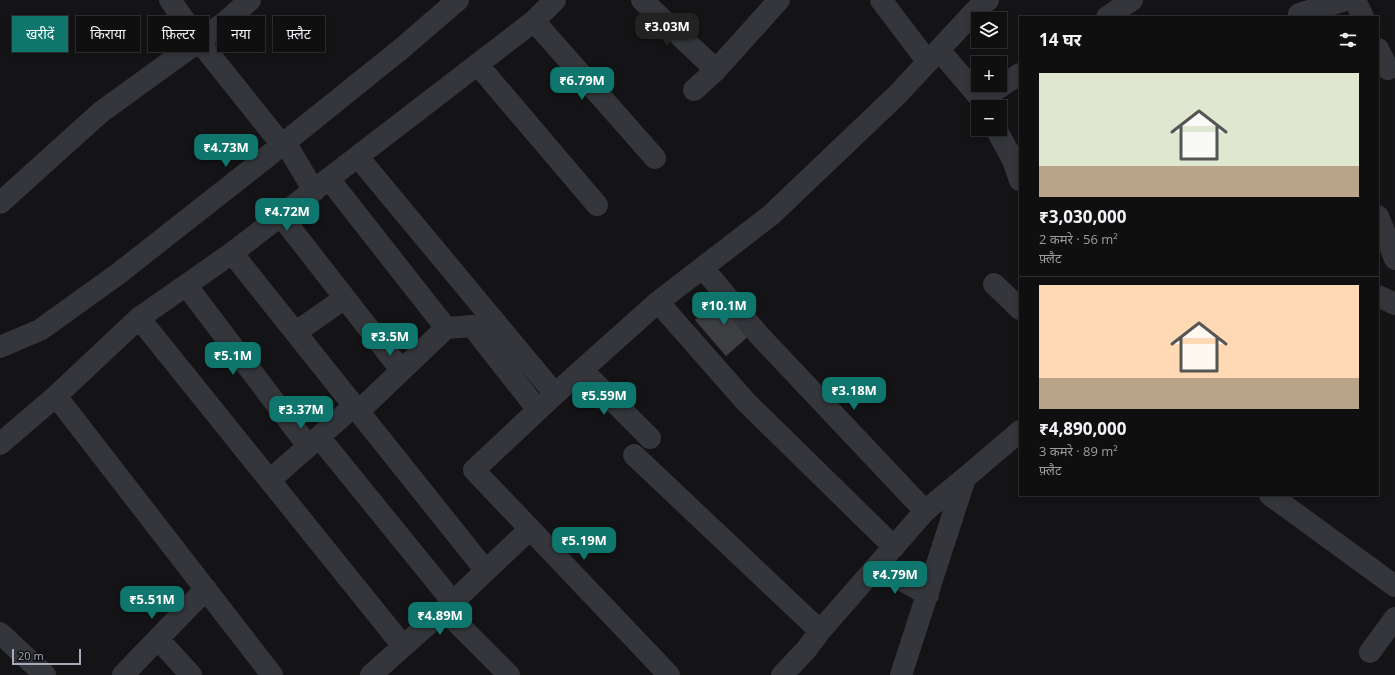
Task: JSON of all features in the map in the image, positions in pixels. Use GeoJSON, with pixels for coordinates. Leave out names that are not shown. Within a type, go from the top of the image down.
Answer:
{"type":"FeatureCollection","features":[{"type":"Feature","properties":{"kind":"street"},"geometry":{"type":"LineString","coordinates":[[170,0],[181,16]]}},
{"type":"Feature","properties":{"kind":"street"},"geometry":{"type":"LineString","coordinates":[[209,34],[224,23],[250,0]]}},
{"type":"Feature","properties":{"kind":"street"},"geometry":{"type":"LineString","coordinates":[[0,347],[40,330],[118,274],[401,49],[458,0]]}},
{"type":"Feature","properties":{"kind":"street"},"geometry":{"type":"LineString","coordinates":[[0,444],[56,396],[140,318],[232,253],[478,65],[534,21],[554,0]]}},
{"type":"Feature","properties":{"kind":"street"},"geometry":{"type":"LineString","coordinates":[[642,0],[716,70]]}},
{"type":"Feature","properties":{"kind":"street"},"geometry":{"type":"LineString","coordinates":[[694,90],[716,70],[779,0]]}},
{"type":"Feature","properties":{"kind":"street"},"geometry":{"type":"LineString","coordinates":[[881,0],[933,56],[980,100]]}},
{"type":"Feature","properties":{"kind":"street"},"geometry":{"type":"LineString","coordinates":[[669,675],[474,470],[555,394],[658,302],[771,215],[897,95],[976,10],[988,0]]}},
{"type":"Feature","properties":{"kind":"street"},"geometry":{"type":"LineString","coordinates":[[1108,16],[1132,0]]}},
{"type":"Feature","properties":{"kind":"street"},"geometry":{"type":"LineString","coordinates":[[1297,10],[1346,0]]}},
{"type":"Feature","properties":{"kind":"street"},"geometry":{"type":"LineString","coordinates":[[1355,0],[1363,16]]}},
{"type":"Feature","properties":{"kind":"street"},"geometry":{"type":"LineString","coordinates":[[534,21],[655,158]]}},
{"type":"Feature","properties":{"kind":"street"},"geometry":{"type":"LineString","coordinates":[[1379,51],[1388,69]]}},
{"type":"Feature","properties":{"kind":"street"},"geometry":{"type":"LineString","coordinates":[[0,202],[101,112],[184,52]]}},
{"type":"Feature","properties":{"kind":"street"},"geometry":{"type":"LineString","coordinates":[[208,52],[284,143],[446,328]]}},
{"type":"Feature","properties":{"kind":"street"},"geometry":{"type":"LineString","coordinates":[[478,65],[597,205]]}},
{"type":"Feature","properties":{"kind":"street"},"geometry":{"type":"LineString","coordinates":[[987,100],[1019,75]]}},
{"type":"Feature","properties":{"kind":"street"},"geometry":{"type":"LineString","coordinates":[[1000,136],[1018,165]]}},
{"type":"Feature","properties":{"kind":"street"},"geometry":{"type":"LineString","coordinates":[[358,157],[555,394]]}},
{"type":"Feature","properties":{"kind":"street"},"geometry":{"type":"LineString","coordinates":[[281,216],[401,370]]}},
{"type":"Feature","properties":{"kind":"street"},"geometry":{"type":"LineString","coordinates":[[1379,219],[1395,259]]}},
{"type":"Feature","properties":{"kind":"street"},"geometry":{"type":"LineString","coordinates":[[232,253],[486,570]]}},
{"type":"Feature","properties":{"kind":"street"},"geometry":{"type":"LineString","coordinates":[[703,268],[758,334],[925,511]]}},
{"type":"Feature","properties":{"kind":"street"},"geometry":{"type":"LineString","coordinates":[[994,284],[1019,308]]}},
{"type":"Feature","properties":{"kind":"street"},"geometry":{"type":"LineString","coordinates":[[186,285],[449,606],[509,675]]}},
{"type":"Feature","properties":{"kind":"street"},"geometry":{"type":"LineString","coordinates":[[1379,296],[1395,304]]}},
{"type":"Feature","properties":{"kind":"street"},"geometry":{"type":"LineString","coordinates":[[296,332],[345,298]]}},
{"type":"Feature","properties":{"kind":"street"},"geometry":{"type":"LineString","coordinates":[[658,302],[746,402],[894,547]]}},
{"type":"Feature","properties":{"kind":"street"},"geometry":{"type":"LineString","coordinates":[[140,318],[403,646]]}},
{"type":"Feature","properties":{"kind":"street"},"geometry":{"type":"LineString","coordinates":[[270,480],[314,442],[357,409],[446,328],[472,326],[538,410]]}},
{"type":"Feature","properties":{"kind":"street"},"geometry":{"type":"LineString","coordinates":[[582,370],[650,438]]}},
{"type":"Feature","properties":{"kind":"street"},"geometry":{"type":"LineString","coordinates":[[56,396],[272,675]]}},
{"type":"Feature","properties":{"kind":"street"},"geometry":{"type":"LineString","coordinates":[[782,675],[806,650],[820,631],[925,511],[1019,432]]}},
{"type":"Feature","properties":{"kind":"street"},"geometry":{"type":"LineString","coordinates":[[634,455],[820,631]]}},
{"type":"Feature","properties":{"kind":"street"},"geometry":{"type":"LineString","coordinates":[[901,675],[965,478]]}},
{"type":"Feature","properties":{"kind":"street"},"geometry":{"type":"LineString","coordinates":[[1271,496],[1395,586]]}},
{"type":"Feature","properties":{"kind":"street"},"geometry":{"type":"LineString","coordinates":[[378,672],[403,646],[449,606],[530,529]]}},
{"type":"Feature","properties":{"kind":"street"},"geometry":{"type":"LineString","coordinates":[[878,566],[928,595]]}},
{"type":"Feature","properties":{"kind":"street"},"geometry":{"type":"LineString","coordinates":[[123,675],[206,589]]}},
{"type":"Feature","properties":{"kind":"street"},"geometry":{"type":"LineString","coordinates":[[1370,652],[1395,618]]}},
{"type":"Feature","properties":{"kind":"street"},"geometry":{"type":"LineString","coordinates":[[0,633],[45,675]]}},
{"type":"Feature","properties":{"kind":"street"},"geometry":{"type":"LineString","coordinates":[[158,639],[191,675]]}},
{"type":"Feature","properties":{"kind":"building"},"geometry":{"type":"Polygon","coordinates":[[[722,297],[752,333],[726,356],[695,320],[722,297]]]}}]}
